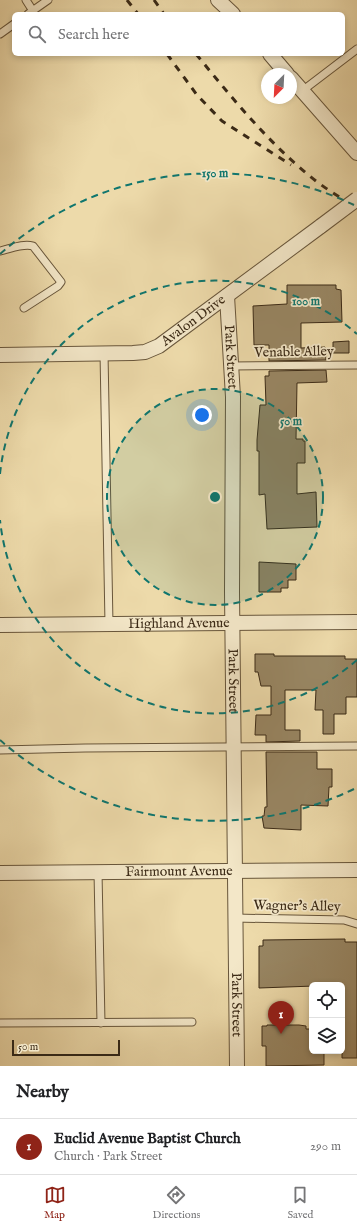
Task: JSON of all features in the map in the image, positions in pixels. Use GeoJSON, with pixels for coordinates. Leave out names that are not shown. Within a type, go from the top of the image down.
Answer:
{"type":"FeatureCollection","features":[{"type":"Feature","properties":{"kind":"street"},"geometry":{"type":"LineString","coordinates":[[218,0],[231,12]]}},
{"type":"Feature","properties":{"kind":"street"},"geometry":{"type":"LineString","coordinates":[[272,56],[282,68]]}},
{"type":"Feature","properties":{"kind":"street"},"geometry":{"type":"LineString","coordinates":[[297,85],[357,153]]}},
{"type":"Feature","properties":{"kind":"street","name":"Avalon Drive"},"geometry":{"type":"LineString","coordinates":[[0,355],[133,353],[145,352],[159,346],[357,199]]}},
{"type":"Feature","properties":{"kind":"street","name":"Park Street"},"geometry":{"type":"LineString","coordinates":[[227,296],[233,397],[233,624],[237,1066]]}},
{"type":"Feature","properties":{"kind":"street","name":"Highland Avenue"},"geometry":{"type":"LineString","coordinates":[[0,626],[357,622]]}},
{"type":"Feature","properties":{"kind":"street","name":"Fairmount Avenue"},"geometry":{"type":"LineString","coordinates":[[0,873],[357,870]]}},
{"type":"Feature","properties":{"kind":"lane"},"geometry":{"type":"LineString","coordinates":[[26,0],[30,12],[48,0]]}},
{"type":"Feature","properties":{"kind":"lane"},"geometry":{"type":"LineString","coordinates":[[0,34],[12,25]]}},
{"type":"Feature","properties":{"kind":"lane"},"geometry":{"type":"LineString","coordinates":[[302,91],[357,49]]}},
{"type":"Feature","properties":{"kind":"lane"},"geometry":{"type":"LineString","coordinates":[[0,251],[19,246],[33,246],[61,282],[58,286],[24,308]]}},
{"type":"Feature","properties":{"kind":"lane"},"geometry":{"type":"LineString","coordinates":[[104,353],[108,624]]}},
{"type":"Feature","properties":{"kind":"lane","name":"Venable Alley"},"geometry":{"type":"LineString","coordinates":[[231,366],[357,365]]}},
{"type":"Feature","properties":{"kind":"lane"},"geometry":{"type":"LineString","coordinates":[[0,750],[357,746]]}},
{"type":"Feature","properties":{"kind":"lane"},"geometry":{"type":"LineString","coordinates":[[98,872],[101,1023]]}},
{"type":"Feature","properties":{"kind":"lane","name":"Wagner's Alley"},"geometry":{"type":"LineString","coordinates":[[235,918],[344,920],[357,924]]}},
{"type":"Feature","properties":{"kind":"lane"},"geometry":{"type":"LineString","coordinates":[[0,1023],[192,1022]]}},
{"type":"Feature","properties":{"kind":"building"},"geometry":{"type":"Polygon","coordinates":[[[287,285],[336,285],[336,289],[341,290],[342,322],[301,323],[301,348],[325,347],[326,360],[269,361],[269,345],[254,345],[253,306],[287,304],[287,285]]]}},
{"type":"Feature","properties":{"kind":"building"},"geometry":{"type":"Polygon","coordinates":[[[349,341],[349,353],[333,353],[333,342],[349,341]]]}},
{"type":"Feature","properties":{"kind":"building"},"geometry":{"type":"Polygon","coordinates":[[[326,370],[327,382],[297,383],[296,439],[303,439],[303,441],[305,441],[305,463],[297,463],[297,494],[316,492],[317,527],[267,529],[265,494],[259,495],[259,451],[257,451],[260,405],[266,405],[265,376],[269,376],[269,371],[326,370]]]}},
{"type":"Feature","properties":{"kind":"building"},"geometry":{"type":"Polygon","coordinates":[[[259,562],[296,564],[296,580],[288,580],[288,588],[281,588],[281,592],[259,592],[259,562]]]}},
{"type":"Feature","properties":{"kind":"building"},"geometry":{"type":"Polygon","coordinates":[[[255,654],[274,654],[274,656],[345,656],[345,659],[357,659],[357,697],[346,697],[346,714],[334,714],[334,734],[323,734],[323,710],[315,710],[316,690],[285,690],[285,730],[300,730],[300,741],[266,742],[266,735],[255,735],[256,715],[271,715],[271,686],[261,686],[258,672],[255,672],[255,654]]]}},
{"type":"Feature","properties":{"kind":"building"},"geometry":{"type":"Polygon","coordinates":[[[266,752],[317,752],[317,769],[332,769],[332,787],[329,787],[328,806],[301,805],[301,830],[264,828],[262,816],[264,816],[265,807],[267,807],[266,752]]]}},
{"type":"Feature","properties":{"kind":"building"},"geometry":{"type":"Polygon","coordinates":[[[345,939],[345,942],[357,942],[357,1058],[342,1058],[342,1054],[345,1054],[345,982],[309,982],[309,986],[259,988],[259,946],[263,946],[263,940],[345,939]]]}},
{"type":"Feature","properties":{"kind":"building"},"geometry":{"type":"Polygon","coordinates":[[[262,1026],[306,1026],[306,1029],[309,1029],[309,1054],[324,1054],[324,1065],[266,1066],[266,1046],[262,1046],[262,1026]]]}},
{"type":"Feature","properties":{"kind":"railway"},"geometry":{"type":"LineString","coordinates":[[127,0],[136,12]]}},
{"type":"Feature","properties":{"kind":"railway"},"geometry":{"type":"LineString","coordinates":[[154,0],[163,12]]}},
{"type":"Feature","properties":{"kind":"railway"},"geometry":{"type":"LineString","coordinates":[[168,56],[197,95],[222,121],[291,165]]}},
{"type":"Feature","properties":{"kind":"railway"},"geometry":{"type":"LineString","coordinates":[[198,56],[253,121],[283,152],[316,181],[357,208]]}},
{"type":"Feature","properties":{"kind":"place","name":"Euclid Avenue Baptist Church"},"geometry":{"type":"Point","coordinates":[281,1034]}}]}
